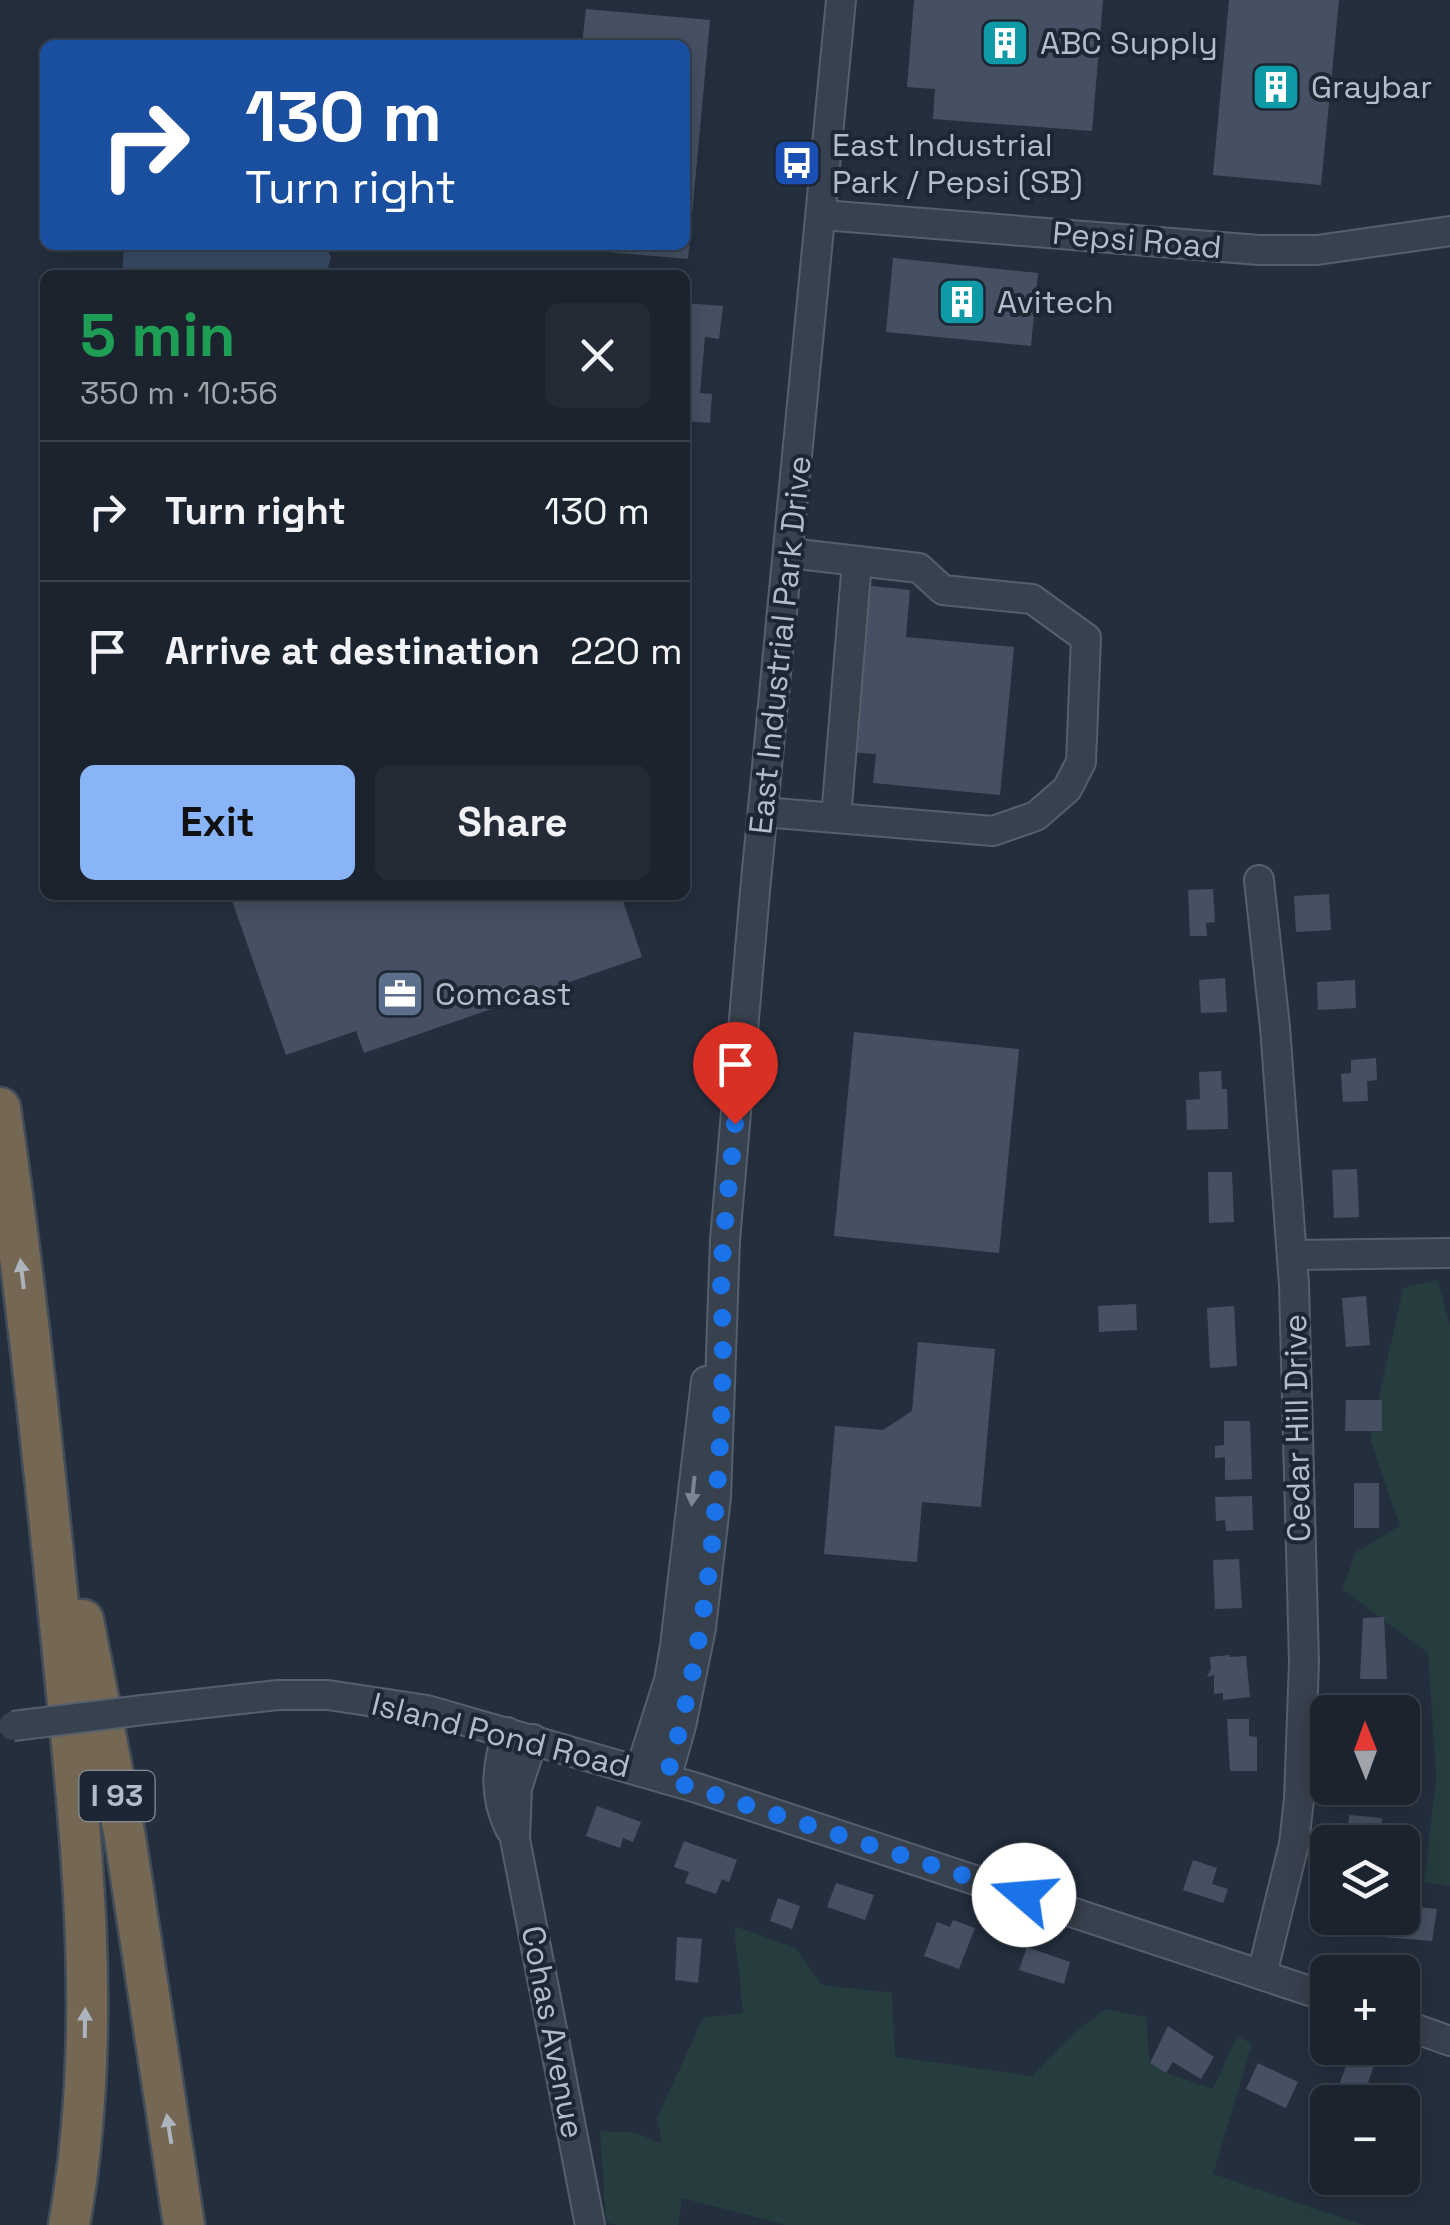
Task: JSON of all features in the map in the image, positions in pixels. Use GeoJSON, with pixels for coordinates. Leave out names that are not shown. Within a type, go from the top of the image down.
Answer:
{"type":"FeatureCollection","features":[{"type":"Feature","properties":{"kind":"highway","name":"I 93"},"geometry":{"type":"LineString","coordinates":[[0,1108],[35,1370],[124,1837],[184,2225]]}},
{"type":"Feature","properties":{"kind":"highway"},"geometry":{"type":"LineString","coordinates":[[35,1370],[82,1844],[86,1937],[83,2089],[69,2225]]}},
{"type":"Feature","properties":{"kind":"street","name":"East Industrial Park Drive"},"geometry":{"type":"LineString","coordinates":[[653,1775],[696,1658],[710,1562],[720,1422],[721,1291],[841,0]]}},
{"type":"Feature","properties":{"kind":"street","name":"Pepsi Road"},"geometry":{"type":"LineString","coordinates":[[823,215],[1259,250],[1318,250],[1450,231]]}},
{"type":"Feature","properties":{"kind":"street"},"geometry":{"type":"LineString","coordinates":[[763,812],[994,831],[1036,816],[1067,789],[1081,762],[1086,638],[1032,599],[943,590],[919,568],[789,553]]}},
{"type":"Feature","properties":{"kind":"street"},"geometry":{"type":"LineString","coordinates":[[836,818],[857,561]]}},
{"type":"Feature","properties":{"kind":"street","name":"Cedar Hill Drive"},"geometry":{"type":"LineString","coordinates":[[1259,880],[1275,1027],[1292,1255],[1304,1662],[1294,1844],[1262,1974]]}},
{"type":"Feature","properties":{"kind":"street"},"geometry":{"type":"LineString","coordinates":[[1292,1255],[1450,1253]]}},
{"type":"Feature","properties":{"kind":"street","name":"Island Pond Road"},"geometry":{"type":"LineString","coordinates":[[7,1727],[278,1696],[328,1695],[427,1710],[653,1775],[1310,1991]]}},
{"type":"Feature","properties":{"kind":"street","name":"Cohas Avenue"},"geometry":{"type":"LineString","coordinates":[[520,1735],[516,1839],[590,2225]]}},
{"type":"Feature","properties":{"kind":"street"},"geometry":{"type":"LineString","coordinates":[[1420,2030],[1450,2041]]}},
{"type":"Feature","properties":{"kind":"green space"},"geometry":{"type":"Polygon","coordinates":[[[1438,1280],[1450,1327],[1450,1886],[1424,1882],[1436,1778],[1428,1653],[1342,1589],[1356,1552],[1400,1526],[1370,1439],[1403,1288],[1438,1280]]]}},
{"type":"Feature","properties":{"kind":"green space"},"geometry":{"type":"Polygon","coordinates":[[[734,1926],[796,1948],[822,1985],[892,1993],[895,2057],[1032,2076],[1072,2035],[1105,2009],[1146,2017],[1150,2063],[1166,2073],[1213,2089],[1237,2036],[1252,2044],[1213,2174],[1364,2225],[786,2225],[682,2198],[678,2225],[606,2222],[600,2131],[634,2132],[662,2144],[657,2118],[703,2018],[743,2013],[734,1926]]]}},
{"type":"Feature","properties":{"kind":"water"},"geometry":{"type":"Polygon","coordinates":[[[124,250],[327,250],[331,257],[327,270],[122,270],[124,250]]]}},
{"type":"Feature","properties":{"kind":"building","name":"ABC Supply"},"geometry":{"type":"Polygon","coordinates":[[[914,0],[1103,0],[1092,131],[933,119],[935,89],[907,87],[914,0]]]}},
{"type":"Feature","properties":{"kind":"building","name":"Graybar"},"geometry":{"type":"Polygon","coordinates":[[[1229,0],[1339,0],[1321,185],[1213,175],[1229,0]]]}},
{"type":"Feature","properties":{"kind":"building"},"geometry":{"type":"Polygon","coordinates":[[[586,9],[710,20],[690,237],[690,40],[583,40],[586,9]]]}},
{"type":"Feature","properties":{"kind":"building"},"geometry":{"type":"Polygon","coordinates":[[[585,250],[689,250],[688,259],[585,250]]]}},
{"type":"Feature","properties":{"kind":"building","name":"Avitech"},"geometry":{"type":"Polygon","coordinates":[[[893,258],[1038,273],[1031,346],[886,332],[893,258]]]}},
{"type":"Feature","properties":{"kind":"building"},"geometry":{"type":"Polygon","coordinates":[[[690,303],[723,306],[719,339],[705,337],[700,393],[712,394],[710,423],[690,421],[690,303]]]}},
{"type":"Feature","properties":{"kind":"building"},"geometry":{"type":"Polygon","coordinates":[[[862,585],[910,590],[906,637],[1014,647],[1000,795],[873,783],[876,754],[847,752],[862,585]]]}},
{"type":"Feature","properties":{"kind":"building"},"geometry":{"type":"Polygon","coordinates":[[[1213,889],[1215,922],[1206,923],[1207,936],[1190,936],[1188,890],[1213,889]]]}},
{"type":"Feature","properties":{"kind":"building"},"geometry":{"type":"Polygon","coordinates":[[[1329,894],[1331,930],[1296,932],[1294,896],[1329,894]]]}},
{"type":"Feature","properties":{"kind":"building","name":"Comcast"},"geometry":{"type":"Polygon","coordinates":[[[232,900],[623,900],[642,957],[364,1053],[356,1031],[286,1055],[232,900]]]}},
{"type":"Feature","properties":{"kind":"building"},"geometry":{"type":"Polygon","coordinates":[[[1225,978],[1227,1012],[1201,1013],[1199,980],[1225,978]]]}},
{"type":"Feature","properties":{"kind":"building"},"geometry":{"type":"Polygon","coordinates":[[[1355,980],[1356,1008],[1318,1010],[1317,982],[1355,980]]]}},
{"type":"Feature","properties":{"kind":"building"},"geometry":{"type":"Polygon","coordinates":[[[854,1032],[1019,1049],[999,1253],[834,1236],[854,1032]]]}},
{"type":"Feature","properties":{"kind":"building"},"geometry":{"type":"Polygon","coordinates":[[[1376,1058],[1377,1080],[1367,1081],[1368,1101],[1343,1102],[1341,1074],[1351,1073],[1351,1060],[1376,1058]]]}},
{"type":"Feature","properties":{"kind":"building"},"geometry":{"type":"Polygon","coordinates":[[[1221,1071],[1222,1089],[1227,1089],[1228,1129],[1187,1130],[1186,1100],[1200,1099],[1199,1072],[1221,1071]]]}},
{"type":"Feature","properties":{"kind":"building"},"geometry":{"type":"Polygon","coordinates":[[[1357,1169],[1359,1217],[1334,1218],[1332,1170],[1357,1169]]]}},
{"type":"Feature","properties":{"kind":"building"},"geometry":{"type":"Polygon","coordinates":[[[1208,1172],[1232,1172],[1234,1222],[1209,1223],[1208,1172]]]}},
{"type":"Feature","properties":{"kind":"building"},"geometry":{"type":"Polygon","coordinates":[[[1366,1296],[1370,1345],[1346,1347],[1342,1298],[1366,1296]]]}},
{"type":"Feature","properties":{"kind":"building"},"geometry":{"type":"Polygon","coordinates":[[[1136,1304],[1137,1330],[1099,1332],[1098,1306],[1136,1304]]]}},
{"type":"Feature","properties":{"kind":"building"},"geometry":{"type":"Polygon","coordinates":[[[1234,1306],[1237,1366],[1210,1368],[1207,1308],[1234,1306]]]}},
{"type":"Feature","properties":{"kind":"building"},"geometry":{"type":"Polygon","coordinates":[[[918,1342],[995,1349],[981,1507],[922,1502],[917,1562],[824,1554],[835,1426],[883,1430],[912,1411],[918,1342]]]}},
{"type":"Feature","properties":{"kind":"building"},"geometry":{"type":"Polygon","coordinates":[[[1346,1400],[1382,1400],[1382,1431],[1345,1431],[1346,1400]]]}},
{"type":"Feature","properties":{"kind":"building"},"geometry":{"type":"Polygon","coordinates":[[[1224,1421],[1250,1421],[1252,1479],[1225,1480],[1225,1457],[1215,1458],[1215,1446],[1224,1445],[1224,1421]]]}},
{"type":"Feature","properties":{"kind":"building"},"geometry":{"type":"Polygon","coordinates":[[[1354,1483],[1379,1483],[1379,1528],[1354,1528],[1354,1483]]]}},
{"type":"Feature","properties":{"kind":"building"},"geometry":{"type":"Polygon","coordinates":[[[1252,1496],[1253,1530],[1226,1531],[1225,1520],[1216,1521],[1215,1497],[1252,1496]]]}},
{"type":"Feature","properties":{"kind":"building"},"geometry":{"type":"Polygon","coordinates":[[[1239,1559],[1242,1608],[1215,1609],[1213,1560],[1239,1559]]]}},
{"type":"Feature","properties":{"kind":"building"},"geometry":{"type":"Polygon","coordinates":[[[1384,1617],[1387,1679],[1360,1679],[1363,1618],[1384,1617]]]}},
{"type":"Feature","properties":{"kind":"building"},"geometry":{"type":"Polygon","coordinates":[[[1246,1656],[1250,1697],[1223,1700],[1223,1693],[1214,1694],[1214,1675],[1207,1677],[1210,1657],[1246,1656]]]}},
{"type":"Feature","properties":{"kind":"building"},"geometry":{"type":"Polygon","coordinates":[[[1227,1719],[1249,1719],[1249,1736],[1257,1737],[1257,1771],[1230,1771],[1227,1719]]]}},
{"type":"Feature","properties":{"kind":"building"},"geometry":{"type":"Polygon","coordinates":[[[597,1806],[641,1822],[633,1842],[623,1838],[620,1848],[586,1836],[597,1806]]]}},
{"type":"Feature","properties":{"kind":"building"},"geometry":{"type":"Polygon","coordinates":[[[1349,1815],[1382,1818],[1381,1825],[1348,1825],[1349,1815]]]}},
{"type":"Feature","properties":{"kind":"building"},"geometry":{"type":"Polygon","coordinates":[[[684,1841],[737,1860],[729,1882],[722,1879],[716,1894],[685,1883],[689,1872],[674,1867],[684,1841]]]}},
{"type":"Feature","properties":{"kind":"building"},"geometry":{"type":"Polygon","coordinates":[[[1193,1860],[1217,1868],[1212,1884],[1228,1889],[1223,1903],[1183,1890],[1193,1860]]]}},
{"type":"Feature","properties":{"kind":"building"},"geometry":{"type":"Polygon","coordinates":[[[836,1883],[874,1895],[865,1920],[827,1907],[836,1883]]]}},
{"type":"Feature","properties":{"kind":"building"},"geometry":{"type":"Polygon","coordinates":[[[778,1898],[800,1906],[792,1929],[770,1921],[778,1898]]]}},
{"type":"Feature","properties":{"kind":"building"},"geometry":{"type":"Polygon","coordinates":[[[1420,1907],[1437,1909],[1432,1941],[1370,1936],[1420,1935],[1420,1907]]]}},
{"type":"Feature","properties":{"kind":"building"},"geometry":{"type":"Polygon","coordinates":[[[953,1920],[975,1928],[959,1969],[924,1956],[937,1922],[950,1927],[953,1920]]]}},
{"type":"Feature","properties":{"kind":"building"},"geometry":{"type":"Polygon","coordinates":[[[677,1937],[702,1939],[698,1983],[675,1980],[677,1937]]]}},
{"type":"Feature","properties":{"kind":"building"},"geometry":{"type":"Polygon","coordinates":[[[1027,1947],[1070,1962],[1064,1984],[1019,1970],[1027,1947]]]}},
{"type":"Feature","properties":{"kind":"building"},"geometry":{"type":"Polygon","coordinates":[[[1168,2026],[1214,2057],[1201,2079],[1173,2062],[1166,2073],[1150,2063],[1168,2026]]]}},
{"type":"Feature","properties":{"kind":"building"},"geometry":{"type":"Polygon","coordinates":[[[1258,2063],[1298,2082],[1286,2108],[1246,2089],[1258,2063]]]}},
{"type":"Feature","properties":{"kind":"building"},"geometry":{"type":"Polygon","coordinates":[[[1346,2065],[1374,2065],[1367,2085],[1339,2085],[1346,2065]]]}},
{"type":"Feature","properties":{"kind":"place","name":"ABC Supply"},"geometry":{"type":"Point","coordinates":[1005,43]}},
{"type":"Feature","properties":{"kind":"place","name":"Graybar"},"geometry":{"type":"Point","coordinates":[1276,87]}},
{"type":"Feature","properties":{"kind":"place","name":"East Industrial Park / Pepsi (SB)"},"geometry":{"type":"Point","coordinates":[797,163]}},
{"type":"Feature","properties":{"kind":"place","name":"Avitech"},"geometry":{"type":"Point","coordinates":[962,302]}},
{"type":"Feature","properties":{"kind":"place","name":"Comcast"},"geometry":{"type":"Point","coordinates":[400,994]}},
{"type":"Feature","properties":{"kind":"route"},"geometry":{"type":"LineString","coordinates":[[735,1124],[721,1291],[716,1497],[701,1628],[666,1779],[1024,1895]]}}]}
